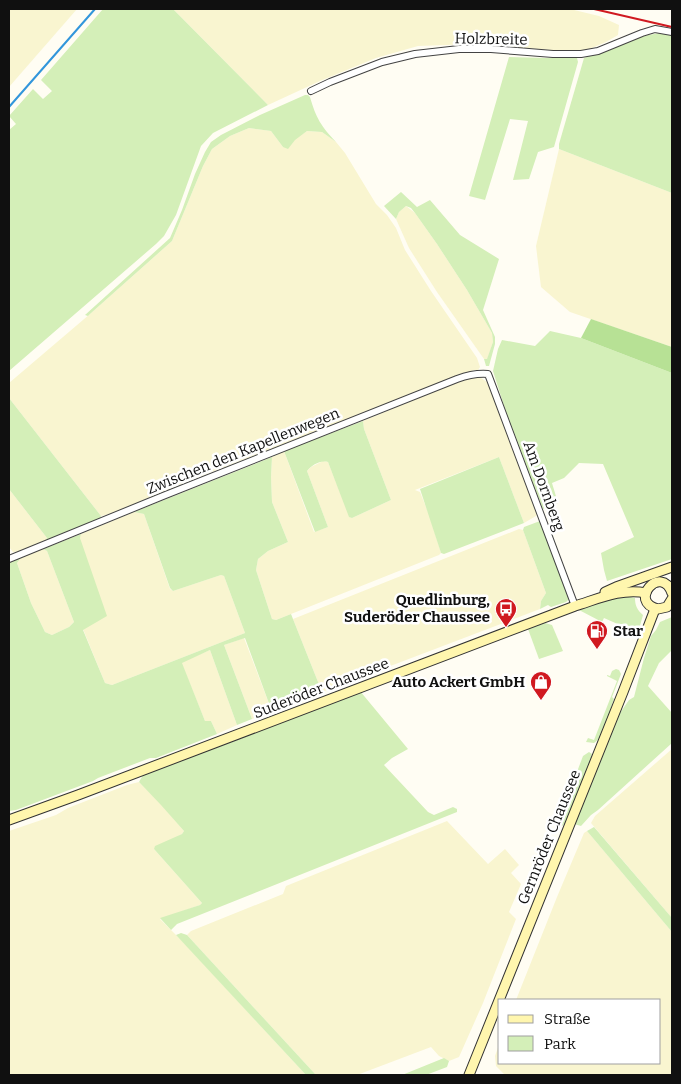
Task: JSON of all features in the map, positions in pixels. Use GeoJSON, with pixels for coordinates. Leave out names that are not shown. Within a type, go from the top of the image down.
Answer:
{"type":"FeatureCollection","features":[{"type":"Feature","properties":{"kind":"street","name":"Holzbreite"},"geometry":{"type":"LineString","coordinates":[[311,91],[382,62],[415,54],[467,49],[580,54],[598,51],[655,29],[672,32]]}},
{"type":"Feature","properties":{"kind":"street","name":"Zwischen den Kapellenwegen"},"geometry":{"type":"LineString","coordinates":[[9,559],[469,374],[488,374]]}},
{"type":"Feature","properties":{"kind":"street","name":"Am Dornberg"},"geometry":{"type":"LineString","coordinates":[[488,374],[575,606]]}},
{"type":"Feature","properties":{"kind":"street"},"geometry":{"type":"LineString","coordinates":[[598,598],[607,590],[672,567]]}},
{"type":"Feature","properties":{"kind":"street"},"geometry":{"type":"LineString","coordinates":[[671,587],[656,582],[649,587],[646,593],[647,602],[655,609],[660,610],[672,602]]}},
{"type":"Feature","properties":{"kind":"street","name":"Suderöder Chaussee"},"geometry":{"type":"LineString","coordinates":[[9,820],[575,606],[616,594],[630,592],[646,593]]}},
{"type":"Feature","properties":{"kind":"street","name":"Gernröder Chaussee"},"geometry":{"type":"LineString","coordinates":[[499,999],[655,609]]}},
{"type":"Feature","properties":{"kind":"street","name":"Gernröder Chaussee"},"geometry":{"type":"LineString","coordinates":[[469,1075],[498,1002]]}},
{"type":"Feature","properties":{"kind":"shaded area"},"geometry":{"type":"Polygon","coordinates":[[[9,9],[77,9],[9,87],[9,9]]]}},
{"type":"Feature","properties":{"kind":"shaded area"},"geometry":{"type":"Polygon","coordinates":[[[173,9],[570,9],[599,16],[619,25],[618,35],[587,50],[550,50],[475,44],[418,46],[376,58],[268,105],[173,9]]]}},
{"type":"Feature","properties":{"kind":"shaded area"},"geometry":{"type":"Polygon","coordinates":[[[249,128],[271,131],[283,147],[307,131],[322,132],[336,142],[345,153],[376,204],[396,228],[405,250],[477,358],[480,367],[478,370],[183,483],[113,513],[101,516],[9,398],[9,383],[172,241],[212,149],[230,136],[249,128]]]}},
{"type":"Feature","properties":{"kind":"shaded area"},"geometry":{"type":"Polygon","coordinates":[[[559,149],[672,193],[672,347],[570,312],[541,287],[536,246],[559,149]]]}},
{"type":"Feature","properties":{"kind":"shaded area"},"geometry":{"type":"Polygon","coordinates":[[[406,206],[415,213],[437,244],[492,333],[493,342],[487,360],[484,359],[437,292],[409,248],[396,219],[399,212],[406,206]]]}},
{"type":"Feature","properties":{"kind":"shaded area"},"geometry":{"type":"Polygon","coordinates":[[[481,378],[490,387],[538,513],[536,516],[524,523],[499,457],[415,490],[420,492],[430,517],[441,553],[439,555],[276,620],[272,619],[256,570],[258,559],[268,551],[288,542],[272,502],[272,457],[284,451],[314,532],[328,527],[307,471],[323,461],[328,462],[352,518],[391,500],[364,429],[363,421],[462,380],[481,378]]]}},
{"type":"Feature","properties":{"kind":"shaded area"},"geometry":{"type":"Polygon","coordinates":[[[9,489],[47,538],[46,541],[25,551],[13,552],[9,547],[9,489]]]}},
{"type":"Feature","properties":{"kind":"shaded area"},"geometry":{"type":"Polygon","coordinates":[[[134,512],[144,514],[170,589],[173,591],[221,575],[224,576],[245,633],[112,685],[105,683],[83,629],[80,537],[81,534],[134,512]]]}},
{"type":"Feature","properties":{"kind":"shaded area"},"geometry":{"type":"Polygon","coordinates":[[[519,529],[523,530],[546,593],[541,601],[540,609],[322,692],[293,619],[519,529]]]}},
{"type":"Feature","properties":{"kind":"shaded area"},"geometry":{"type":"Polygon","coordinates":[[[43,549],[47,551],[74,622],[69,627],[52,635],[45,632],[31,603],[17,563],[22,556],[43,549]]]}},
{"type":"Feature","properties":{"kind":"shaded area"},"geometry":{"type":"Polygon","coordinates":[[[244,638],[271,709],[271,712],[252,719],[224,645],[244,638]]]}},
{"type":"Feature","properties":{"kind":"shaded area"},"geometry":{"type":"Polygon","coordinates":[[[210,650],[237,725],[217,734],[211,721],[205,721],[181,662],[210,650]]]}},
{"type":"Feature","properties":{"kind":"shaded area"},"geometry":{"type":"Polygon","coordinates":[[[672,749],[672,918],[591,823],[595,816],[672,749]]]}},
{"type":"Feature","properties":{"kind":"shaded area"},"geometry":{"type":"Polygon","coordinates":[[[139,782],[184,831],[182,834],[154,849],[202,903],[160,919],[306,1075],[9,1075],[9,831],[56,815],[68,808],[139,782]]]}},
{"type":"Feature","properties":{"kind":"shaded area"},"geometry":{"type":"Polygon","coordinates":[[[447,821],[488,864],[505,849],[519,865],[511,873],[521,884],[509,912],[516,919],[483,1003],[459,1057],[449,1061],[439,1056],[431,1047],[357,1075],[316,1075],[187,935],[191,931],[283,894],[286,886],[447,821]]]}},
{"type":"Feature","properties":{"kind":"shaded area"},"geometry":{"type":"Polygon","coordinates":[[[587,831],[672,932],[672,1075],[505,1075],[496,1066],[495,1056],[498,1048],[498,1064],[661,1064],[661,999],[516,999],[584,833],[587,831]]]}},
{"type":"Feature","properties":{"kind":"green space"},"geometry":{"type":"Polygon","coordinates":[[[103,9],[173,9],[268,105],[213,133],[201,146],[176,215],[164,236],[9,371],[9,130],[16,124],[9,116],[33,89],[43,99],[52,91],[41,80],[103,9]]]}},
{"type":"Feature","properties":{"kind":"green space"},"geometry":{"type":"Polygon","coordinates":[[[660,33],[672,36],[672,193],[559,149],[584,58],[643,36],[660,33]]]}},
{"type":"Feature","properties":{"kind":"green space"},"geometry":{"type":"Polygon","coordinates":[[[509,57],[577,58],[578,62],[554,147],[538,152],[529,179],[513,180],[528,121],[510,119],[485,200],[469,196],[509,57]]]}},
{"type":"Feature","properties":{"kind":"green space"},"geometry":{"type":"Polygon","coordinates":[[[305,95],[310,97],[314,111],[326,131],[336,142],[322,132],[307,131],[295,140],[288,149],[283,147],[271,131],[249,128],[230,136],[212,149],[172,241],[88,316],[85,315],[170,238],[195,174],[211,142],[260,115],[305,95]]]}},
{"type":"Feature","properties":{"kind":"green space"},"geometry":{"type":"Polygon","coordinates":[[[401,192],[417,207],[430,200],[460,235],[499,259],[483,310],[495,337],[489,366],[486,366],[484,359],[487,359],[493,342],[492,333],[437,244],[411,208],[406,206],[399,212],[396,219],[384,206],[401,192]]]}},
{"type":"Feature","properties":{"kind":"green space"},"geometry":{"type":"Polygon","coordinates":[[[591,319],[672,347],[672,373],[581,338],[591,319]]]}},
{"type":"Feature","properties":{"kind":"green space"},"geometry":{"type":"Polygon","coordinates":[[[550,331],[581,338],[672,373],[672,559],[607,581],[601,553],[634,537],[603,464],[579,463],[564,478],[552,483],[558,503],[543,509],[512,431],[493,371],[502,340],[535,346],[550,331]]]}},
{"type":"Feature","properties":{"kind":"green space"},"geometry":{"type":"Polygon","coordinates":[[[9,398],[101,516],[100,519],[46,541],[47,538],[9,489],[9,398]]]}},
{"type":"Feature","properties":{"kind":"green space"},"geometry":{"type":"Polygon","coordinates":[[[363,421],[364,429],[391,500],[352,518],[349,517],[328,462],[316,464],[307,471],[328,527],[315,532],[284,451],[363,421]]]}},
{"type":"Feature","properties":{"kind":"green space"},"geometry":{"type":"Polygon","coordinates":[[[272,457],[272,502],[288,542],[268,551],[258,559],[256,570],[272,619],[276,620],[291,614],[322,692],[274,712],[271,709],[245,638],[224,645],[252,719],[237,725],[210,650],[182,663],[205,721],[211,721],[217,734],[9,811],[9,562],[22,556],[17,563],[31,603],[45,632],[52,635],[69,627],[74,622],[47,551],[43,549],[81,534],[80,538],[107,616],[83,630],[105,683],[112,685],[245,633],[224,576],[221,575],[173,591],[170,588],[144,514],[134,512],[272,457]]]}},
{"type":"Feature","properties":{"kind":"green space"},"geometry":{"type":"Polygon","coordinates":[[[499,457],[524,523],[444,554],[441,553],[420,489],[499,457]]]}},
{"type":"Feature","properties":{"kind":"green space"},"geometry":{"type":"Polygon","coordinates":[[[540,521],[569,599],[566,602],[551,607],[548,605],[540,609],[541,601],[546,593],[523,530],[524,527],[540,521]]]}},
{"type":"Feature","properties":{"kind":"green space"},"geometry":{"type":"Polygon","coordinates":[[[626,596],[635,598],[635,603],[643,615],[638,633],[604,618],[602,622],[579,610],[606,600],[626,596]]]}},
{"type":"Feature","properties":{"kind":"green space"},"geometry":{"type":"Polygon","coordinates":[[[672,617],[672,650],[659,663],[648,686],[672,713],[672,743],[581,826],[574,824],[615,720],[629,700],[634,697],[651,636],[660,622],[672,617]]]}},
{"type":"Feature","properties":{"kind":"green space"},"geometry":{"type":"Polygon","coordinates":[[[545,623],[552,625],[563,651],[539,659],[528,629],[545,623]]]}},
{"type":"Feature","properties":{"kind":"green space"},"geometry":{"type":"Polygon","coordinates":[[[616,669],[621,674],[612,697],[614,699],[604,729],[598,740],[594,743],[586,742],[588,738],[594,740],[617,681],[607,675],[610,676],[612,671],[616,669]]]}},
{"type":"Feature","properties":{"kind":"green space"},"geometry":{"type":"Polygon","coordinates":[[[360,691],[408,749],[384,765],[428,812],[434,815],[453,807],[457,809],[457,812],[177,924],[171,930],[160,918],[202,903],[154,849],[155,846],[182,834],[184,831],[139,782],[143,775],[360,691]]]}},
{"type":"Feature","properties":{"kind":"green space"},"geometry":{"type":"Polygon","coordinates":[[[589,752],[592,754],[591,759],[565,823],[562,826],[553,824],[558,822],[583,756],[589,752]]]}},
{"type":"Feature","properties":{"kind":"green space"},"geometry":{"type":"Polygon","coordinates":[[[594,827],[672,918],[672,932],[587,831],[594,827]]]}},
{"type":"Feature","properties":{"kind":"green space"},"geometry":{"type":"Polygon","coordinates":[[[181,933],[187,935],[316,1075],[306,1075],[176,935],[181,933]]]}},
{"type":"Feature","properties":{"kind":"green space"},"geometry":{"type":"Polygon","coordinates":[[[444,1058],[449,1061],[447,1067],[426,1075],[402,1075],[444,1058]]]}},
{"type":"Feature","properties":{"kind":"waterway"},"geometry":{"type":"LineString","coordinates":[[9,107],[95,9]]}},
{"type":"Feature","properties":{"kind":"railway"},"geometry":{"type":"LineString","coordinates":[[594,9],[672,27]]}},
{"type":"Feature","properties":{"kind":"place","name":"Quedlinburg, Suderöder Chaussee"},"geometry":{"type":"Point","coordinates":[506,628]}},
{"type":"Feature","properties":{"kind":"place","name":"Star"},"geometry":{"type":"Point","coordinates":[597,650]}},
{"type":"Feature","properties":{"kind":"place","name":"Auto Ackert GmbH"},"geometry":{"type":"Point","coordinates":[541,701]}}]}
